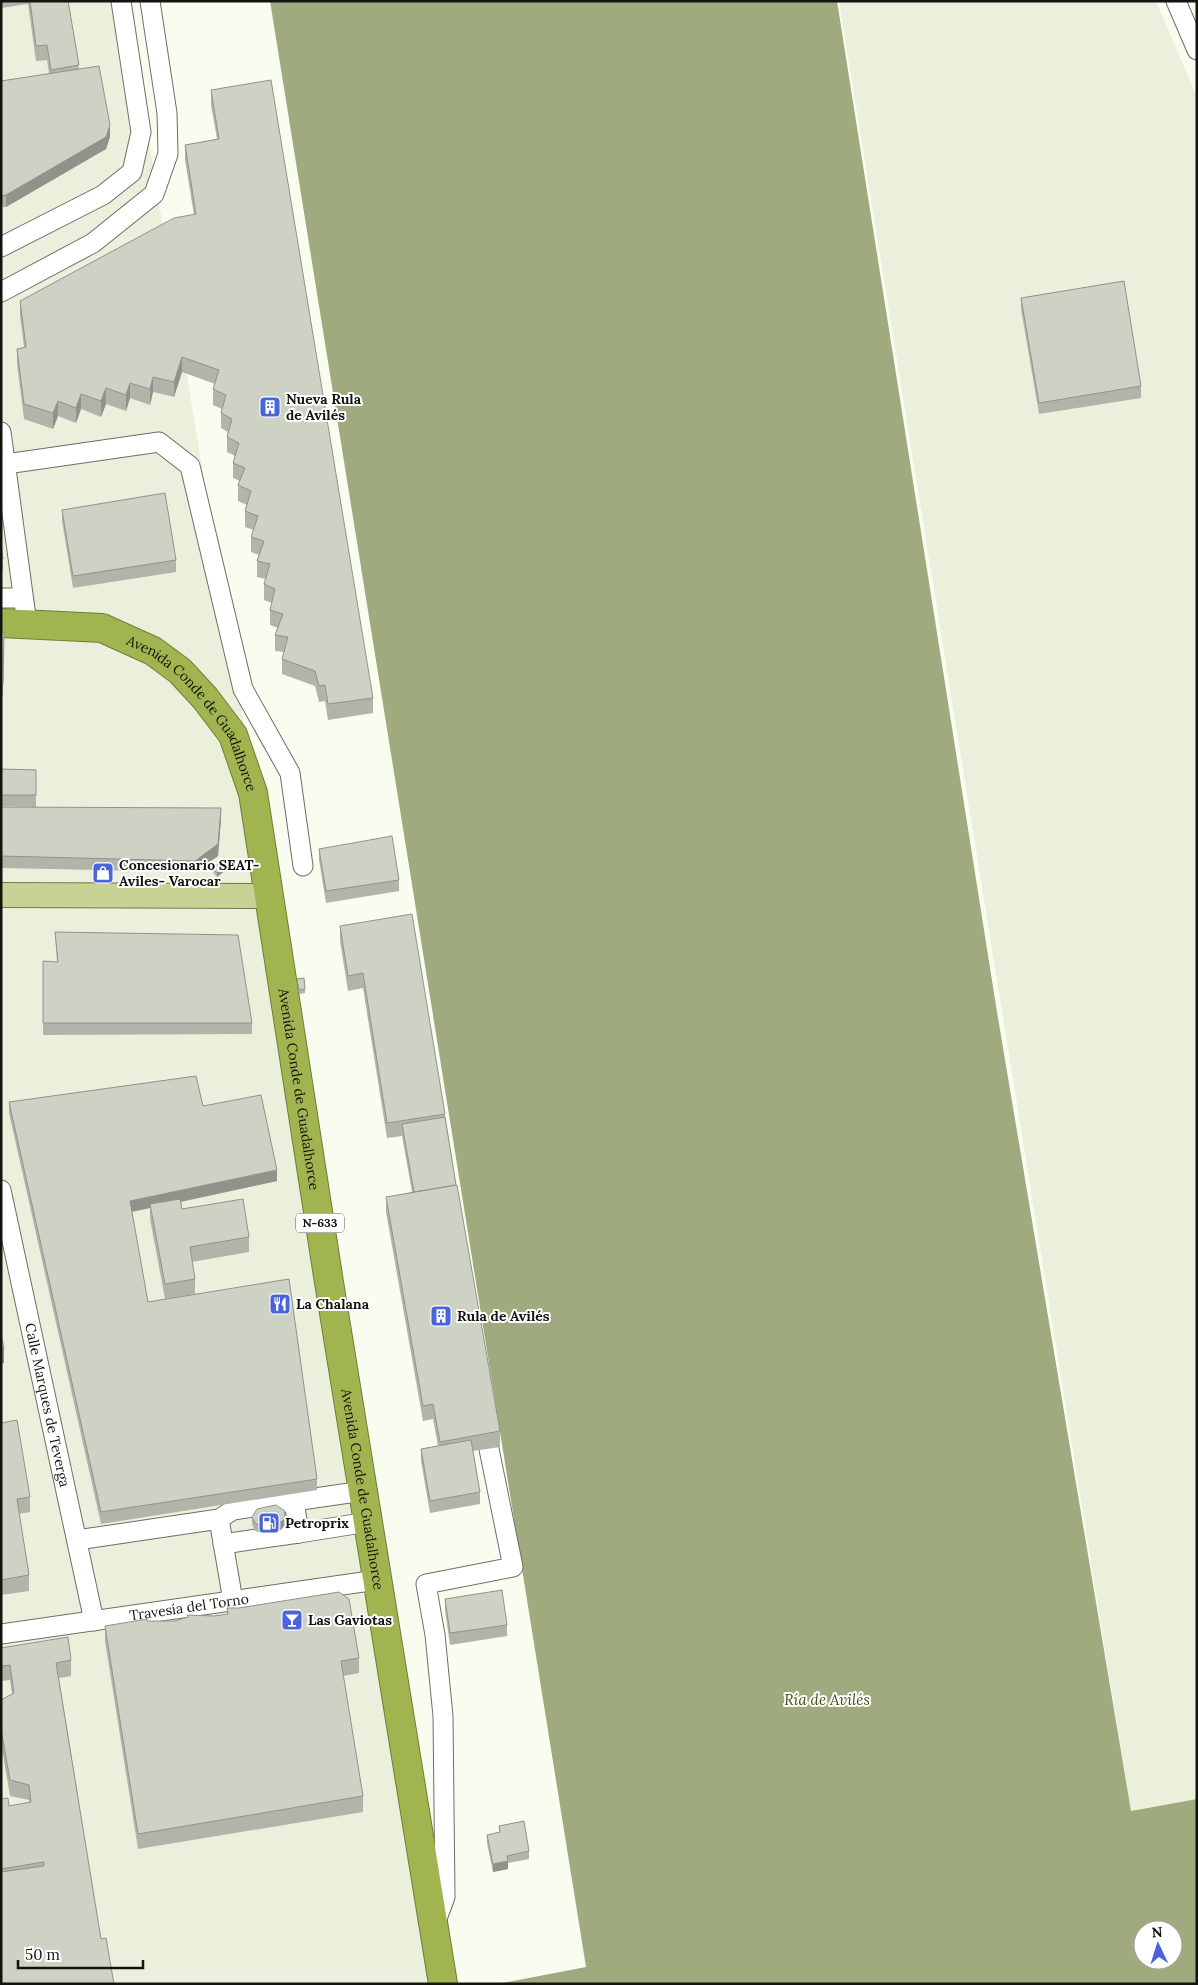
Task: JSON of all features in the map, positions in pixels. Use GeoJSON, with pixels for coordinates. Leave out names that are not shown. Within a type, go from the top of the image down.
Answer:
{"type":"FeatureCollection","features":[{"type":"Feature","properties":{"kind":"highway","name":"Avenida Conde de Guadalhorce"},"geometry":{"type":"LineString","coordinates":[[17,615],[102,628],[153,651],[180,671],[205,698],[233,736],[253,793],[377,1580],[443,1984]]}},
{"type":"Feature","properties":{"kind":"main road"},"geometry":{"type":"LineString","coordinates":[[1,895],[270,896]]}},
{"type":"Feature","properties":{"kind":"street"},"geometry":{"type":"LineString","coordinates":[[1,248],[103,195],[132,172],[141,132],[120,1]]}},
{"type":"Feature","properties":{"kind":"street"},"geometry":{"type":"LineString","coordinates":[[1,292],[93,243],[154,194],[168,154],[167,113],[150,1]]}},
{"type":"Feature","properties":{"kind":"street"},"geometry":{"type":"LineString","coordinates":[[1176,1],[1197,50]]}},
{"type":"Feature","properties":{"kind":"street"},"geometry":{"type":"LineString","coordinates":[[1,432],[6,464],[17,615]]}},
{"type":"Feature","properties":{"kind":"street"},"geometry":{"type":"LineString","coordinates":[[6,464],[159,442],[190,466],[244,689],[290,773],[303,866]]}},
{"type":"Feature","properties":{"kind":"street","name":"Avenida Conde de Guadalhorce"},"geometry":{"type":"LineString","coordinates":[[1,598],[17,615]]}},
{"type":"Feature","properties":{"kind":"street","name":"Calle Marques de Teverga"},"geometry":{"type":"LineString","coordinates":[[1,1190],[94,1621]]}},
{"type":"Feature","properties":{"kind":"street"},"geometry":{"type":"LineString","coordinates":[[434,1928],[445,1897],[443,1716],[435,1634],[426,1584],[513,1567],[489,1449]]}},
{"type":"Feature","properties":{"kind":"street"},"geometry":{"type":"LineString","coordinates":[[77,1540],[219,1520],[233,1510],[363,1491]]}},
{"type":"Feature","properties":{"kind":"street"},"geometry":{"type":"LineString","coordinates":[[294,1501],[299,1534]]}},
{"type":"Feature","properties":{"kind":"street"},"geometry":{"type":"LineString","coordinates":[[219,1520],[233,1601]]}},
{"type":"Feature","properties":{"kind":"street"},"geometry":{"type":"LineString","coordinates":[[223,1544],[299,1534],[368,1522]]}},
{"type":"Feature","properties":{"kind":"street","name":"Travesía del Torno"},"geometry":{"type":"LineString","coordinates":[[1,1634],[377,1580]]}},
{"type":"Feature","properties":{"kind":"shaded area"},"geometry":{"type":"Polygon","coordinates":[[[1,1],[126,1],[449,1984],[1,1984],[1,1]]]}},
{"type":"Feature","properties":{"kind":"shaded area"},"geometry":{"type":"Polygon","coordinates":[[[839,1],[1156,1],[1197,97],[1197,1799],[1131,1811],[839,1]]]}},
{"type":"Feature","properties":{"kind":"water","name":"Ría de Avilés"},"geometry":{"type":"Polygon","coordinates":[[[270,1],[837,1],[997,1012],[1131,1811],[1197,1799],[1197,1984],[497,1984],[586,1967],[270,1]]]}},
{"type":"Feature","properties":{"kind":"building"},"geometry":{"type":"Polygon","coordinates":[[[30,1],[68,1],[79,65],[51,70],[47,45],[36,46],[30,1]]]}},
{"type":"Feature","properties":{"kind":"building"},"geometry":{"type":"Polygon","coordinates":[[[99,66],[110,125],[106,137],[6,195],[1,196],[1,81],[99,66]]]}},
{"type":"Feature","properties":{"kind":"building","name":"Nueva Rula de Avilés"},"geometry":{"type":"Polygon","coordinates":[[[271,80],[373,698],[328,704],[325,685],[319,686],[315,671],[282,659],[288,637],[275,635],[283,614],[270,610],[275,589],[264,584],[270,564],[257,561],[264,541],[251,537],[258,516],[245,511],[251,491],[238,485],[245,468],[233,463],[239,443],[227,437],[232,419],[221,413],[226,395],[213,389],[219,370],[182,357],[174,382],[153,377],[150,389],[130,383],[126,395],[106,388],[101,401],[81,394],[76,408],[58,401],[53,413],[24,404],[17,349],[26,347],[20,301],[174,218],[196,214],[185,145],[219,139],[211,90],[271,80]]]}},
{"type":"Feature","properties":{"kind":"building"},"geometry":{"type":"Polygon","coordinates":[[[1124,281],[1141,386],[1039,403],[1021,298],[1124,281]]]}},
{"type":"Feature","properties":{"kind":"building"},"geometry":{"type":"Polygon","coordinates":[[[165,493],[176,560],[73,576],[62,510],[165,493]]]}},
{"type":"Feature","properties":{"kind":"building"},"geometry":{"type":"Polygon","coordinates":[[[1,632],[4,632],[3,684],[1,684],[1,632]]]}},
{"type":"Feature","properties":{"kind":"building"},"geometry":{"type":"Polygon","coordinates":[[[1,769],[36,770],[36,795],[1,795],[1,769]]]}},
{"type":"Feature","properties":{"kind":"building"},"geometry":{"type":"Polygon","coordinates":[[[1,807],[221,808],[218,844],[195,861],[1,856],[1,807]]]}},
{"type":"Feature","properties":{"kind":"building"},"geometry":{"type":"Polygon","coordinates":[[[392,836],[399,880],[326,891],[319,849],[392,836]]]}},
{"type":"Feature","properties":{"kind":"building"},"geometry":{"type":"Polygon","coordinates":[[[223,860],[227,865],[217,873],[213,868],[223,860]]]}},
{"type":"Feature","properties":{"kind":"building"},"geometry":{"type":"Polygon","coordinates":[[[412,914],[445,1114],[387,1123],[363,973],[348,976],[340,926],[412,914]]]}},
{"type":"Feature","properties":{"kind":"building"},"geometry":{"type":"Polygon","coordinates":[[[55,932],[238,935],[252,1023],[43,1023],[43,961],[58,962],[55,932]]]}},
{"type":"Feature","properties":{"kind":"building"},"geometry":{"type":"Polygon","coordinates":[[[304,978],[305,989],[299,990],[297,979],[304,978]]]}},
{"type":"Feature","properties":{"kind":"building"},"geometry":{"type":"Polygon","coordinates":[[[196,1076],[203,1106],[261,1095],[277,1170],[130,1201],[148,1302],[289,1279],[317,1479],[101,1512],[9,1102],[196,1076]]]}},
{"type":"Feature","properties":{"kind":"building"},"geometry":{"type":"Polygon","coordinates":[[[445,1117],[456,1185],[414,1192],[402,1124],[445,1117]]]}},
{"type":"Feature","properties":{"kind":"building","name":"Rula de Avilés"},"geometry":{"type":"Polygon","coordinates":[[[457,1185],[500,1431],[440,1442],[433,1404],[423,1406],[386,1197],[457,1185]]]}},
{"type":"Feature","properties":{"kind":"building"},"geometry":{"type":"Polygon","coordinates":[[[180,1199],[182,1209],[243,1199],[249,1237],[190,1247],[195,1279],[165,1284],[150,1204],[180,1199]]]}},
{"type":"Feature","properties":{"kind":"building"},"geometry":{"type":"Polygon","coordinates":[[[1,1333],[4,1348],[1,1348],[1,1333]]]}},
{"type":"Feature","properties":{"kind":"building"},"geometry":{"type":"Polygon","coordinates":[[[17,1420],[30,1497],[17,1499],[29,1575],[1,1580],[1,1423],[17,1420]]]}},
{"type":"Feature","properties":{"kind":"building"},"geometry":{"type":"Polygon","coordinates":[[[471,1440],[480,1492],[430,1501],[421,1449],[471,1440]]]}},
{"type":"Feature","properties":{"kind":"building"},"geometry":{"type":"Polygon","coordinates":[[[276,1505],[285,1511],[284,1519],[281,1522],[261,1526],[255,1523],[252,1517],[257,1509],[276,1505]]]}},
{"type":"Feature","properties":{"kind":"building"},"geometry":{"type":"Polygon","coordinates":[[[502,1590],[507,1625],[450,1633],[445,1599],[502,1590]]]}},
{"type":"Feature","properties":{"kind":"building"},"geometry":{"type":"Polygon","coordinates":[[[339,1592],[349,1599],[359,1658],[341,1661],[363,1796],[138,1834],[105,1626],[147,1619],[147,1621],[175,1621],[188,1617],[187,1615],[214,1616],[228,1614],[227,1608],[239,1608],[339,1592]]]}},
{"type":"Feature","properties":{"kind":"building"},"geometry":{"type":"Polygon","coordinates":[[[68,1637],[71,1660],[56,1663],[101,1939],[106,1938],[114,1984],[1,1984],[1,1872],[44,1866],[44,1862],[1,1869],[1,1799],[8,1798],[9,1806],[31,1802],[29,1785],[10,1780],[1,1729],[1,1700],[14,1693],[10,1665],[1,1666],[1,1648],[68,1637]]]}},
{"type":"Feature","properties":{"kind":"building"},"geometry":{"type":"Polygon","coordinates":[[[524,1821],[529,1851],[507,1856],[508,1861],[493,1864],[487,1835],[500,1832],[499,1826],[524,1821]]]}},
{"type":"Feature","properties":{"kind":"place","name":"Nueva Rula de Avilés"},"geometry":{"type":"Point","coordinates":[270,407]}},
{"type":"Feature","properties":{"kind":"place","name":"Concesionario SEAT- Aviles- Varocar"},"geometry":{"type":"Point","coordinates":[103,873]}},
{"type":"Feature","properties":{"kind":"place","name":"La Chalana"},"geometry":{"type":"Point","coordinates":[280,1304]}},
{"type":"Feature","properties":{"kind":"place","name":"Rula de Avilés"},"geometry":{"type":"Point","coordinates":[441,1316]}},
{"type":"Feature","properties":{"kind":"place","name":"Petroprix"},"geometry":{"type":"Point","coordinates":[269,1523]}},
{"type":"Feature","properties":{"kind":"place","name":"Las Gaviotas"},"geometry":{"type":"Point","coordinates":[292,1620]}}]}
